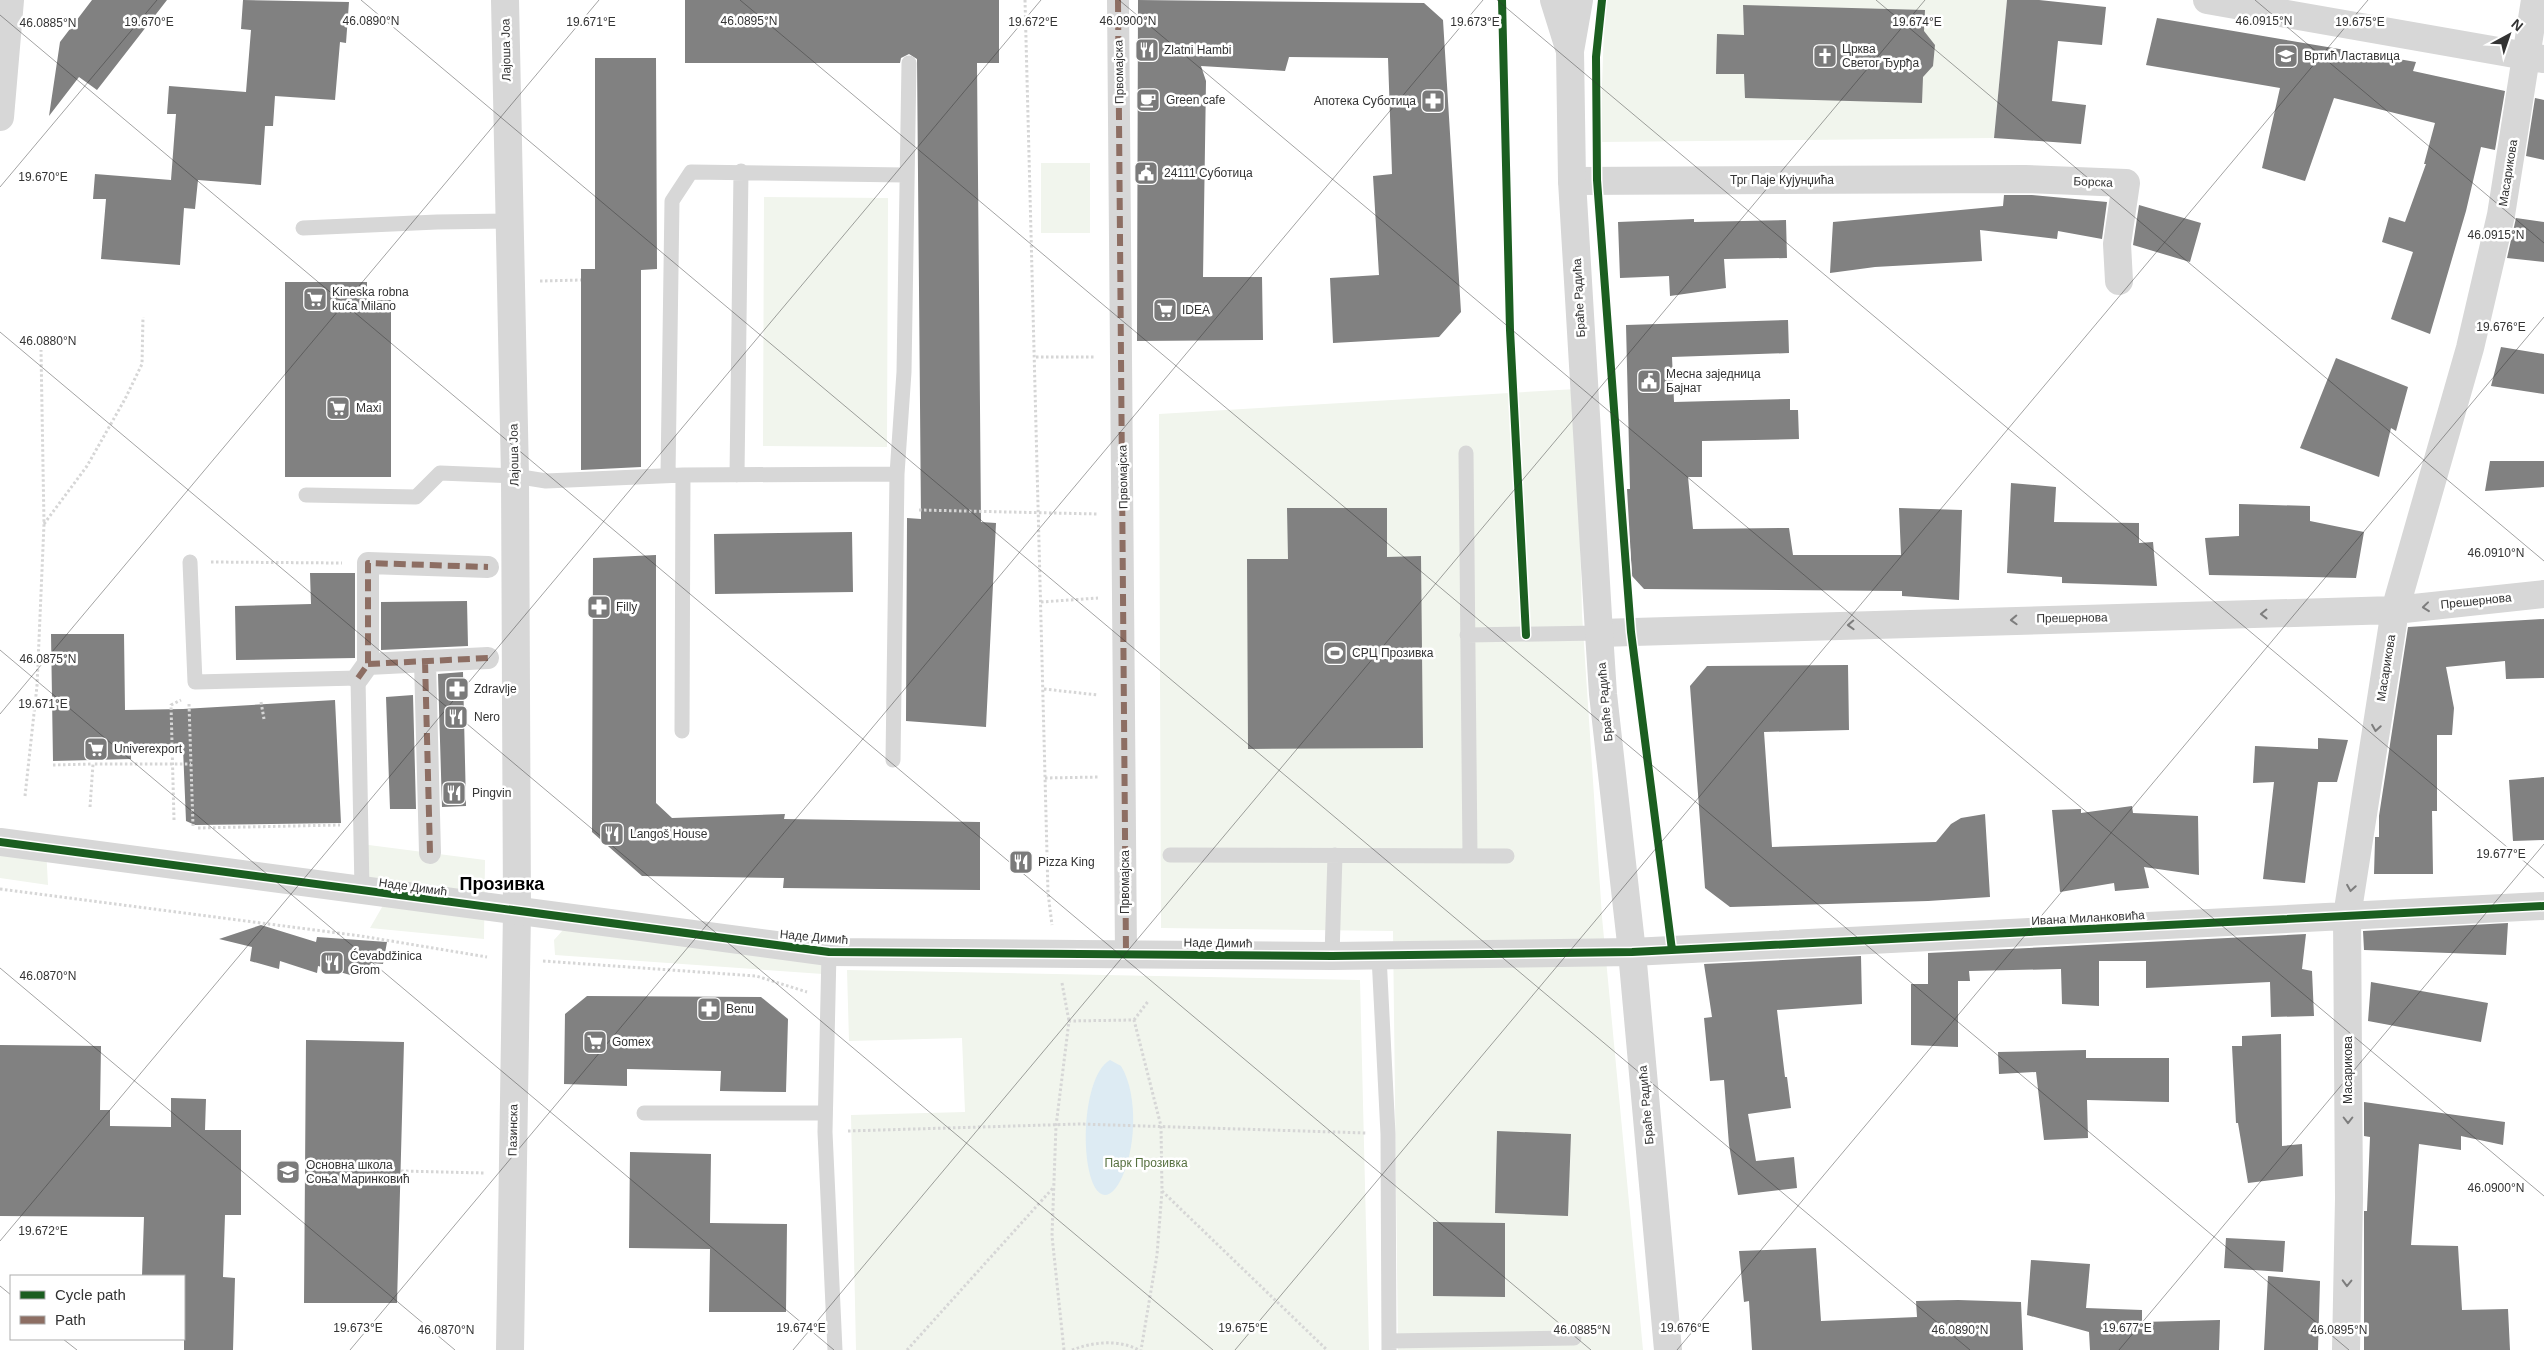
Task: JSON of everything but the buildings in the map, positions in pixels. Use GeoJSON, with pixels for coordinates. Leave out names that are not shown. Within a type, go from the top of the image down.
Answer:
{"type":"FeatureCollection","features":[{"type":"Feature","properties":{"kind":"street"},"geometry":{"type":"LineString","coordinates":[[0,117],[10,0]]}},
{"type":"Feature","properties":{"kind":"street","name":"Лајоша Јоа"},"geometry":{"type":"LineString","coordinates":[[505,0],[514,476],[517,911]]}},
{"type":"Feature","properties":{"kind":"street","name":"Првомајска"},"geometry":{"type":"LineString","coordinates":[[1118,0],[1126,953]]}},
{"type":"Feature","properties":{"kind":"street","name":"Браће Радића"},"geometry":{"type":"LineString","coordinates":[[1554,0],[1570,52]]}},
{"type":"Feature","properties":{"kind":"street","name":"Браће Радића"},"geometry":{"type":"LineString","coordinates":[[1579,0],[1570,52],[1572,181],[1603,694],[1632,952],[1668,1350]]}},
{"type":"Feature","properties":{"kind":"street"},"geometry":{"type":"LineString","coordinates":[[2207,0],[2535,58]]}},
{"type":"Feature","properties":{"kind":"street","name":"Масарикова"},"geometry":{"type":"LineString","coordinates":[[2346,1350],[2349,1199],[2347,916],[2395,610],[2470,348],[2501,215],[2535,58],[2535,0]]}},
{"type":"Feature","properties":{"kind":"street","name":"Трг Паје Кујунџића"},"geometry":{"type":"LineString","coordinates":[[1572,181],[1991,179]]}},
{"type":"Feature","properties":{"kind":"street","name":"Борска"},"geometry":{"type":"LineString","coordinates":[[1991,179],[2126,183],[2117,244],[2119,282]]}},
{"type":"Feature","properties":{"kind":"street"},"geometry":{"type":"LineString","coordinates":[[488,567],[368,563],[363,671],[425,661],[488,658]]}},
{"type":"Feature","properties":{"kind":"street","name":"Прешернова"},"geometry":{"type":"LineString","coordinates":[[1599,633],[2395,610],[2544,594]]}},
{"type":"Feature","properties":{"kind":"street"},"geometry":{"type":"LineString","coordinates":[[425,661],[430,853]]}},
{"type":"Feature","properties":{"kind":"street","name":"Наде Димић"},"geometry":{"type":"LineString","coordinates":[[0,842],[828,952],[1379,956],[1632,952]]}},
{"type":"Feature","properties":{"kind":"street","name":"Ивана Миланковића"},"geometry":{"type":"LineString","coordinates":[[1632,952],[2544,906]]}},
{"type":"Feature","properties":{"kind":"street","name":"Пазинска"},"geometry":{"type":"LineString","coordinates":[[510,1350],[517,911]]}},
{"type":"Feature","properties":{"kind":"lane"},"geometry":{"type":"LineString","coordinates":[[893,760],[896,509],[904,372],[905,175],[909,63]]}},
{"type":"Feature","properties":{"kind":"lane"},"geometry":{"type":"LineString","coordinates":[[682,731],[672,201],[691,172],[741,171],[905,175]]}},
{"type":"Feature","properties":{"kind":"lane"},"geometry":{"type":"LineString","coordinates":[[737,475],[741,171]]}},
{"type":"Feature","properties":{"kind":"lane"},"geometry":{"type":"LineString","coordinates":[[303,228],[437,222],[508,222]]}},
{"type":"Feature","properties":{"kind":"lane"},"geometry":{"type":"LineString","coordinates":[[1466,453],[1470,856]]}},
{"type":"Feature","properties":{"kind":"lane"},"geometry":{"type":"LineString","coordinates":[[306,495],[416,497],[440,473],[514,476],[546,481],[676,475],[897,474]]}},
{"type":"Feature","properties":{"kind":"lane"},"geometry":{"type":"LineString","coordinates":[[190,562],[195,682],[363,671],[362,891]]}},
{"type":"Feature","properties":{"kind":"lane"},"geometry":{"type":"LineString","coordinates":[[1468,635],[1599,633]]}},
{"type":"Feature","properties":{"kind":"lane"},"geometry":{"type":"LineString","coordinates":[[1170,855],[1507,856]]}},
{"type":"Feature","properties":{"kind":"lane"},"geometry":{"type":"LineString","coordinates":[[1332,956],[1334,855]]}},
{"type":"Feature","properties":{"kind":"lane"},"geometry":{"type":"LineString","coordinates":[[828,952],[825,1132],[835,1350]]}},
{"type":"Feature","properties":{"kind":"lane"},"geometry":{"type":"LineString","coordinates":[[1379,956],[1388,1134],[1389,1345],[1574,1338]]}},
{"type":"Feature","properties":{"kind":"lane"},"geometry":{"type":"LineString","coordinates":[[644,1113],[825,1112]]}},
{"type":"Feature","properties":{"kind":"path"},"geometry":{"type":"LineString","coordinates":[[1025,0],[1040,512],[1048,893],[1056,954],[1069,1021],[1056,1126],[1052,1236],[1064,1350]]}},
{"type":"Feature","properties":{"kind":"path"},"geometry":{"type":"LineString","coordinates":[[540,281],[581,280]]}},
{"type":"Feature","properties":{"kind":"path"},"geometry":{"type":"LineString","coordinates":[[44,524],[87,466],[125,399],[142,364],[143,317]]}},
{"type":"Feature","properties":{"kind":"path"},"geometry":{"type":"LineString","coordinates":[[25,796],[37,686],[44,524],[41,350]]}},
{"type":"Feature","properties":{"kind":"path"},"geometry":{"type":"LineString","coordinates":[[1036,357],[1121,357]]}},
{"type":"Feature","properties":{"kind":"path"},"geometry":{"type":"LineString","coordinates":[[896,509],[1123,516]]}},
{"type":"Feature","properties":{"kind":"path"},"geometry":{"type":"LineString","coordinates":[[190,562],[368,563]]}},
{"type":"Feature","properties":{"kind":"path"},"geometry":{"type":"LineString","coordinates":[[1041,602],[1123,596]]}},
{"type":"Feature","properties":{"kind":"path"},"geometry":{"type":"LineString","coordinates":[[1044,690],[1124,697]]}},
{"type":"Feature","properties":{"kind":"path"},"geometry":{"type":"LineString","coordinates":[[174,820],[171,705],[181,700],[189,703],[198,703]]}},
{"type":"Feature","properties":{"kind":"path"},"geometry":{"type":"LineString","coordinates":[[261,700],[264,719]]}},
{"type":"Feature","properties":{"kind":"path"},"geometry":{"type":"LineString","coordinates":[[252,701],[271,700]]}},
{"type":"Feature","properties":{"kind":"path"},"geometry":{"type":"LineString","coordinates":[[189,703],[193,826]]}},
{"type":"Feature","properties":{"kind":"path"},"geometry":{"type":"LineString","coordinates":[[90,807],[93,764]]}},
{"type":"Feature","properties":{"kind":"path"},"geometry":{"type":"LineString","coordinates":[[53,765],[191,764]]}},
{"type":"Feature","properties":{"kind":"path"},"geometry":{"type":"LineString","coordinates":[[1045,778],[1125,777]]}},
{"type":"Feature","properties":{"kind":"path"},"geometry":{"type":"LineString","coordinates":[[198,828],[344,825],[344,833]]}},
{"type":"Feature","properties":{"kind":"path"},"geometry":{"type":"LineString","coordinates":[[0,890],[361,936],[484,957],[756,976],[828,998]]}},
{"type":"Feature","properties":{"kind":"path"},"geometry":{"type":"LineString","coordinates":[[1134,1020],[1149,1000]]}},
{"type":"Feature","properties":{"kind":"path"},"geometry":{"type":"LineString","coordinates":[[1069,1021],[1134,1020]]}},
{"type":"Feature","properties":{"kind":"path"},"geometry":{"type":"LineString","coordinates":[[1072,1350],[1087,1344],[1111,1342],[1140,1350],[1157,1255],[1162,1191],[1161,1126],[1134,1020]]}},
{"type":"Feature","properties":{"kind":"path"},"geometry":{"type":"LineString","coordinates":[[825,1132],[1136,1124],[1388,1134]]}},
{"type":"Feature","properties":{"kind":"path"},"geometry":{"type":"LineString","coordinates":[[401,1171],[512,1174]]}},
{"type":"Feature","properties":{"kind":"path"},"geometry":{"type":"LineString","coordinates":[[907,1350],[1054,1187]]}},
{"type":"Feature","properties":{"kind":"path"},"geometry":{"type":"LineString","coordinates":[[1162,1191],[1327,1350]]}},
{"type":"Feature","properties":{"kind":"green space"},"geometry":{"type":"Polygon","coordinates":[[[1605,0],[2007,0],[1994,138],[1600,142],[1605,0]]]}},
{"type":"Feature","properties":{"kind":"green space"},"geometry":{"type":"Polygon","coordinates":[[[1041,163],[1090,163],[1090,233],[1041,233],[1041,163]]]}},
{"type":"Feature","properties":{"kind":"green space"},"geometry":{"type":"Polygon","coordinates":[[[764,197],[888,198],[887,447],[763,446],[764,197]]]}},
{"type":"Feature","properties":{"kind":"green space"},"geometry":{"type":"Polygon","coordinates":[[[1576,389],[1582,614],[1602,917],[1643,1350],[1398,1350],[1393,931],[1161,928],[1159,414],[1576,389]]]}},
{"type":"Feature","properties":{"kind":"green space"},"geometry":{"type":"Polygon","coordinates":[[[0,842],[46,848],[48,885],[0,878],[0,842]]]}},
{"type":"Feature","properties":{"kind":"green space"},"geometry":{"type":"Polygon","coordinates":[[[361,844],[485,860],[484,939],[370,928],[389,895],[362,891],[361,844]]]}},
{"type":"Feature","properties":{"kind":"green space"},"geometry":{"type":"Polygon","coordinates":[[[563,930],[824,961],[823,974],[555,955],[554,940],[563,930]]]}},
{"type":"Feature","properties":{"kind":"green space","name":"Парк Прозивка"},"geometry":{"type":"Polygon","coordinates":[[[847,970],[1360,980],[1369,1350],[856,1350],[851,1115],[965,1112],[962,1038],[849,1041],[847,970]]]}},
{"type":"Feature","properties":{"kind":"shaded area"},"geometry":{"type":"Polygon","coordinates":[[[1110,1060],[1121,1066],[1127,1078],[1131,1092],[1133,1124],[1132,1141],[1125,1171],[1115,1189],[1105,1195],[1096,1190],[1090,1176],[1086,1134],[1092,1089],[1100,1071],[1110,1060]]]}},
{"type":"Feature","properties":{"kind":"marked path"},"geometry":{"type":"LineString","coordinates":[[1118,0],[1126,953]]}},
{"type":"Feature","properties":{"kind":"marked path"},"geometry":{"type":"LineString","coordinates":[[358,678],[368,664],[368,563],[488,567]]}},
{"type":"Feature","properties":{"kind":"marked path"},"geometry":{"type":"LineString","coordinates":[[368,664],[488,658]]}},
{"type":"Feature","properties":{"kind":"marked path"},"geometry":{"type":"LineString","coordinates":[[425,661],[430,853]]}},
{"type":"Feature","properties":{"kind":"cycle path"},"geometry":{"type":"LineString","coordinates":[[1502,0],[1510,330],[1526,635]]}},
{"type":"Feature","properties":{"kind":"cycle path"},"geometry":{"type":"LineString","coordinates":[[1602,0],[1596,57],[1597,180],[1631,632],[1672,950]]}},
{"type":"Feature","properties":{"kind":"cycle path"},"geometry":{"type":"LineString","coordinates":[[0,842],[829,952],[1332,956],[1632,952],[2544,906]]}},
{"type":"Feature","properties":{"kind":"place","name":"Zlatni Hambi"},"geometry":{"type":"Point","coordinates":[1147,50]}},
{"type":"Feature","properties":{"kind":"place","name":"Црква Светог Ђурђа"},"geometry":{"type":"Point","coordinates":[1825,56]}},
{"type":"Feature","properties":{"kind":"place","name":"Вртић Ластавица"},"geometry":{"type":"Point","coordinates":[2286,56]}},
{"type":"Feature","properties":{"kind":"place","name":"Green cafe"},"geometry":{"type":"Point","coordinates":[1148,100]}},
{"type":"Feature","properties":{"kind":"place","name":"Апотека Суботица"},"geometry":{"type":"Point","coordinates":[1433,101]}},
{"type":"Feature","properties":{"kind":"place","name":"24111 Суботица"},"geometry":{"type":"Point","coordinates":[1146,173]}},
{"type":"Feature","properties":{"kind":"place","name":"Kineska robna kuća Milano"},"geometry":{"type":"Point","coordinates":[315,299]}},
{"type":"Feature","properties":{"kind":"place","name":"IDEA"},"geometry":{"type":"Point","coordinates":[1165,310]}},
{"type":"Feature","properties":{"kind":"place","name":"Месна заједница Бајнат"},"geometry":{"type":"Point","coordinates":[1649,381]}},
{"type":"Feature","properties":{"kind":"place","name":"Maxi"},"geometry":{"type":"Point","coordinates":[338,408]}},
{"type":"Feature","properties":{"kind":"place","name":"Filly"},"geometry":{"type":"Point","coordinates":[599,607]}},
{"type":"Feature","properties":{"kind":"place","name":"СРЦ Прозивка"},"geometry":{"type":"Point","coordinates":[1335,653]}},
{"type":"Feature","properties":{"kind":"place","name":"Zdravlje"},"geometry":{"type":"Point","coordinates":[457,689]}},
{"type":"Feature","properties":{"kind":"place","name":"Nero"},"geometry":{"type":"Point","coordinates":[456,717]}},
{"type":"Feature","properties":{"kind":"place","name":"Univerexport"},"geometry":{"type":"Point","coordinates":[96,749]}},
{"type":"Feature","properties":{"kind":"place","name":"Pingvin"},"geometry":{"type":"Point","coordinates":[454,793]}},
{"type":"Feature","properties":{"kind":"place","name":"Langoš House"},"geometry":{"type":"Point","coordinates":[612,834]}},
{"type":"Feature","properties":{"kind":"place","name":"Pizza King"},"geometry":{"type":"Point","coordinates":[1021,862]}},
{"type":"Feature","properties":{"kind":"place","name":"Ćevabdžinica Grom"},"geometry":{"type":"Point","coordinates":[332,963]}},
{"type":"Feature","properties":{"kind":"place","name":"Benu"},"geometry":{"type":"Point","coordinates":[709,1009]}},
{"type":"Feature","properties":{"kind":"place","name":"Gomex"},"geometry":{"type":"Point","coordinates":[595,1042]}},
{"type":"Feature","properties":{"kind":"place","name":"Основна школа Соња Маринковић"},"geometry":{"type":"Point","coordinates":[288,1172]}},
{"type":"Feature","properties":{"kind":"district","name":"Прозивка"},"geometry":{"type":"Point","coordinates":[502,884]}}]}
